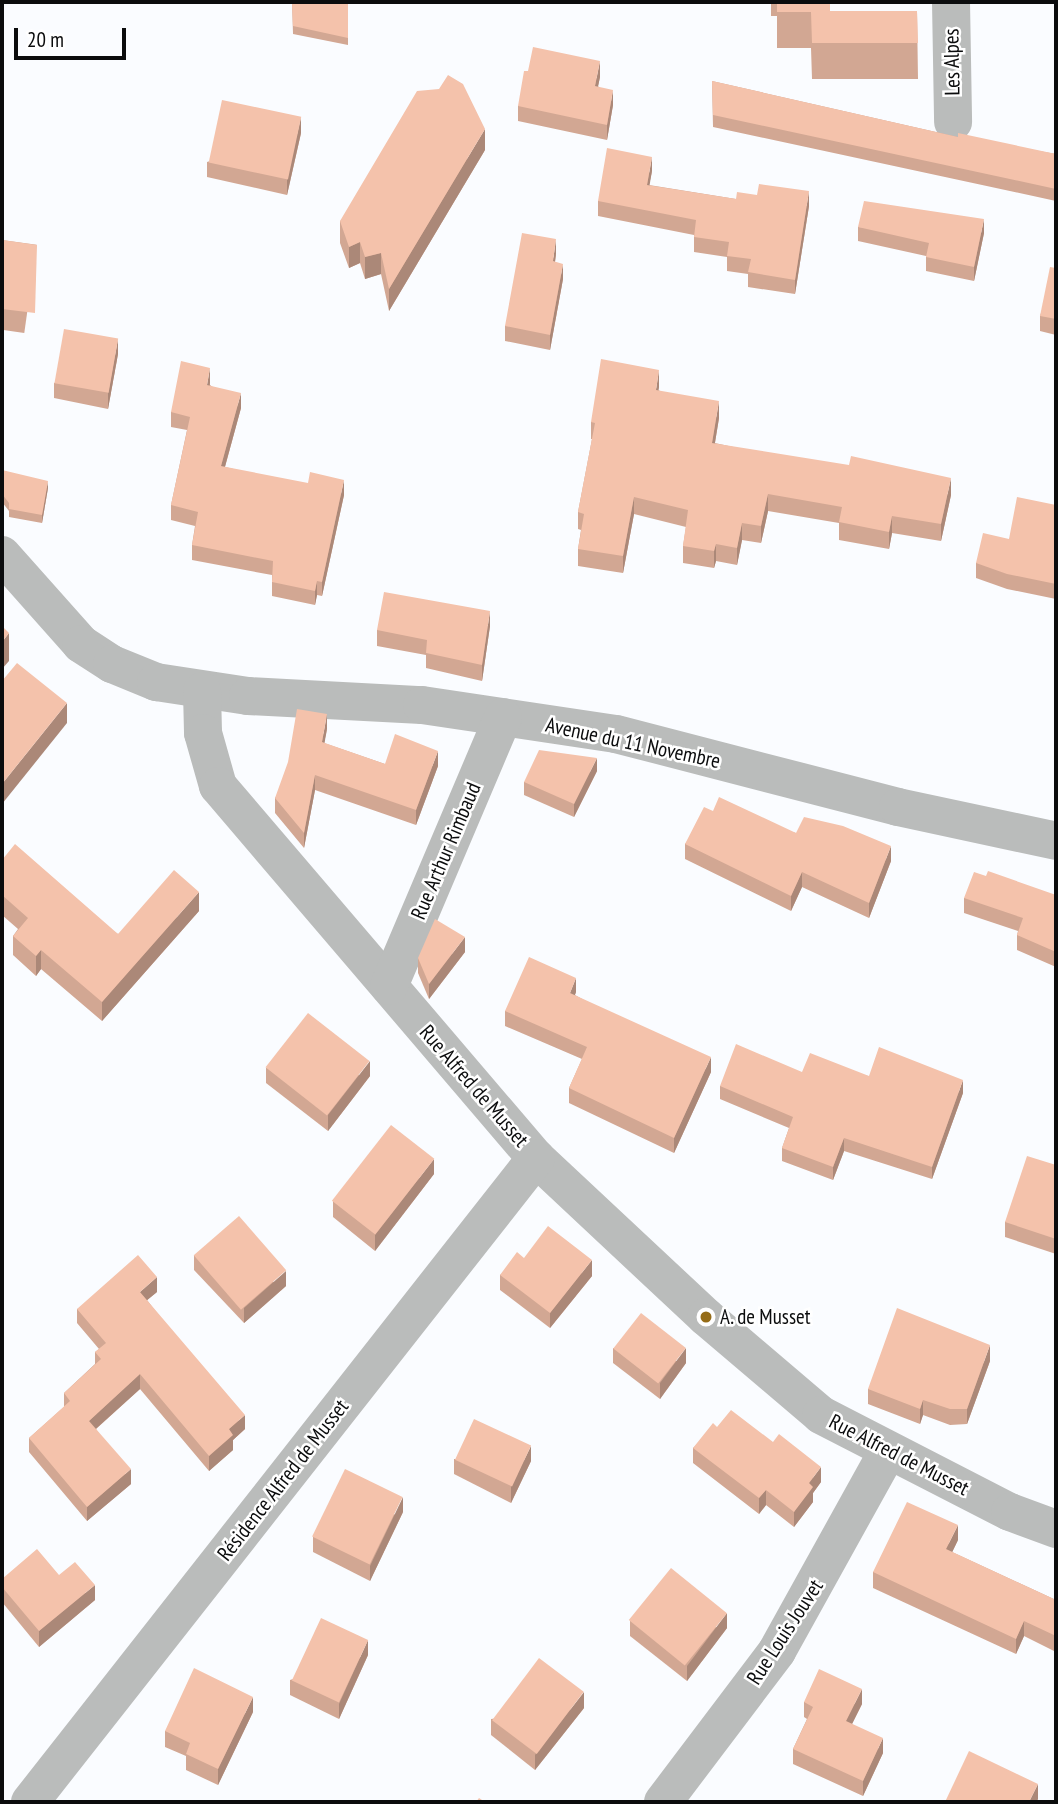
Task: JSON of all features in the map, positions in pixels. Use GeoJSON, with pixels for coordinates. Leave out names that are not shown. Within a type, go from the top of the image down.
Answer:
{"type":"FeatureCollection","features":[{"type":"Feature","properties":{"kind":"street","name":"Les Alpes"},"geometry":{"type":"LineString","coordinates":[[951,2],[953,122]]}},
{"type":"Feature","properties":{"kind":"street"},"geometry":{"type":"LineString","coordinates":[[2,555],[81,644],[112,664],[156,682],[202,691]]}},
{"type":"Feature","properties":{"kind":"street","name":"Avenue du 11 Novembre"},"geometry":{"type":"LineString","coordinates":[[202,691],[422,705],[616,734],[898,807],[1056,841]]}},
{"type":"Feature","properties":{"kind":"street","name":"Rue Alfred de Musset"},"geometry":{"type":"LineString","coordinates":[[202,691],[202,733],[218,786],[536,1158],[790,1393],[821,1415],[888,1451],[1010,1512],[1056,1529]]}},
{"type":"Feature","properties":{"kind":"street","name":"Rue Arthur Rimbaud"},"geometry":{"type":"LineString","coordinates":[[389,986],[503,717]]}},
{"type":"Feature","properties":{"kind":"street","name":"Résidence Alfred de Musset"},"geometry":{"type":"LineString","coordinates":[[30,1802],[536,1158]]}},
{"type":"Feature","properties":{"kind":"street","name":"Rue Louis Jouvet"},"geometry":{"type":"LineString","coordinates":[[663,1802],[777,1651],[888,1451]]}},
{"type":"Feature","properties":{"kind":"building"},"geometry":{"type":"Polygon","coordinates":[[[292,2],[348,2],[348,38],[293,26],[292,2]]]}},
{"type":"Feature","properties":{"kind":"building"},"geometry":{"type":"Polygon","coordinates":[[[777,2],[830,2],[830,11],[917,11],[918,43],[812,43],[811,12],[777,12],[777,2]]]}},
{"type":"Feature","properties":{"kind":"building"},"geometry":{"type":"Polygon","coordinates":[[[533,47],[600,61],[595,86],[613,90],[607,125],[518,106],[524,71],[528,71],[533,47]]]}},
{"type":"Feature","properties":{"kind":"building"},"geometry":{"type":"Polygon","coordinates":[[[448,75],[463,84],[485,129],[389,289],[381,253],[365,257],[360,242],[349,247],[340,221],[417,91],[439,89],[448,75]]]}},
{"type":"Feature","properties":{"kind":"building"},"geometry":{"type":"Polygon","coordinates":[[[712,81],[958,137],[958,133],[1056,154],[1056,189],[713,115],[712,81]]]}},
{"type":"Feature","properties":{"kind":"building"},"geometry":{"type":"Polygon","coordinates":[[[222,100],[301,117],[288,179],[209,163],[222,100]]]}},
{"type":"Feature","properties":{"kind":"building"},"geometry":{"type":"Polygon","coordinates":[[[607,148],[652,157],[647,185],[736,199],[737,192],[757,195],[759,184],[809,191],[795,280],[748,272],[751,259],[727,256],[729,242],[694,237],[696,220],[598,201],[607,148]]]}},
{"type":"Feature","properties":{"kind":"building"},"geometry":{"type":"Polygon","coordinates":[[[864,201],[984,219],[974,267],[926,257],[929,243],[858,227],[864,201]]]}},
{"type":"Feature","properties":{"kind":"building"},"geometry":{"type":"Polygon","coordinates":[[[522,233],[556,239],[553,261],[563,264],[550,335],[505,326],[522,233]]]}},
{"type":"Feature","properties":{"kind":"building"},"geometry":{"type":"Polygon","coordinates":[[[2,240],[37,245],[35,313],[2,309],[2,240]]]}},
{"type":"Feature","properties":{"kind":"building"},"geometry":{"type":"Polygon","coordinates":[[[1050,267],[1056,268],[1056,319],[1040,316],[1050,267]]]}},
{"type":"Feature","properties":{"kind":"building"},"geometry":{"type":"Polygon","coordinates":[[[64,329],[118,339],[109,393],[54,383],[64,329]]]}},
{"type":"Feature","properties":{"kind":"building"},"geometry":{"type":"Polygon","coordinates":[[[601,359],[659,370],[656,390],[719,401],[712,443],[849,465],[851,456],[951,478],[941,524],[892,516],[889,532],[839,522],[842,507],[768,494],[761,526],[742,523],[737,548],[716,544],[714,551],[683,546],[688,510],[634,497],[623,556],[578,549],[584,514],[578,512],[595,423],[591,422],[601,359]]]}},
{"type":"Feature","properties":{"kind":"building"},"geometry":{"type":"Polygon","coordinates":[[[181,361],[210,368],[207,385],[241,393],[221,466],[308,483],[310,472],[344,480],[322,582],[317,581],[315,591],[272,582],[273,561],[192,545],[198,512],[171,505],[190,417],[171,412],[181,361]]]}},
{"type":"Feature","properties":{"kind":"building"},"geometry":{"type":"Polygon","coordinates":[[[2,470],[48,481],[42,515],[9,509],[9,503],[2,494],[2,470]]]}},
{"type":"Feature","properties":{"kind":"building"},"geometry":{"type":"Polygon","coordinates":[[[1017,497],[1056,505],[1056,584],[1007,574],[976,563],[983,533],[1009,539],[1017,497]]]}},
{"type":"Feature","properties":{"kind":"building"},"geometry":{"type":"Polygon","coordinates":[[[384,592],[490,611],[482,665],[426,653],[427,640],[377,630],[384,592]]]}},
{"type":"Feature","properties":{"kind":"building"},"geometry":{"type":"Polygon","coordinates":[[[2,626],[9,633],[2,642],[2,626]]]}},
{"type":"Feature","properties":{"kind":"building"},"geometry":{"type":"Polygon","coordinates":[[[17,663],[67,703],[2,784],[2,681],[17,663]]]}},
{"type":"Feature","properties":{"kind":"building"},"geometry":{"type":"Polygon","coordinates":[[[297,709],[327,714],[322,742],[385,764],[395,734],[438,751],[416,810],[315,775],[304,833],[275,798],[288,762],[297,709]]]}},
{"type":"Feature","properties":{"kind":"building"},"geometry":{"type":"Polygon","coordinates":[[[539,750],[597,758],[574,804],[524,782],[539,750]]]}},
{"type":"Feature","properties":{"kind":"building"},"geometry":{"type":"Polygon","coordinates":[[[719,797],[796,833],[804,817],[843,826],[891,846],[869,903],[802,872],[791,896],[685,844],[704,807],[713,811],[719,797]]]}},
{"type":"Feature","properties":{"kind":"building"},"geometry":{"type":"Polygon","coordinates":[[[15,844],[118,934],[174,870],[199,892],[102,1002],[41,950],[36,956],[13,936],[28,918],[2,895],[2,860],[15,844]]]}},
{"type":"Feature","properties":{"kind":"building"},"geometry":{"type":"Polygon","coordinates":[[[988,871],[1056,895],[1056,952],[1017,935],[1023,918],[964,898],[974,872],[986,876],[988,871]]]}},
{"type":"Feature","properties":{"kind":"building"},"geometry":{"type":"Polygon","coordinates":[[[435,919],[465,937],[429,984],[418,958],[435,919]]]}},
{"type":"Feature","properties":{"kind":"building"},"geometry":{"type":"Polygon","coordinates":[[[529,957],[576,978],[570,993],[711,1057],[674,1138],[569,1088],[587,1047],[505,1011],[529,957]]]}},
{"type":"Feature","properties":{"kind":"building"},"geometry":{"type":"Polygon","coordinates":[[[308,1013],[369,1061],[327,1115],[266,1067],[308,1013]]]}},
{"type":"Feature","properties":{"kind":"building"},"geometry":{"type":"Polygon","coordinates":[[[736,1044],[802,1072],[810,1053],[869,1076],[879,1047],[963,1080],[932,1167],[844,1138],[833,1167],[782,1148],[793,1117],[720,1086],[736,1044]]]}},
{"type":"Feature","properties":{"kind":"building"},"geometry":{"type":"Polygon","coordinates":[[[391,1125],[434,1159],[375,1235],[332,1201],[391,1125]]]}},
{"type":"Feature","properties":{"kind":"building"},"geometry":{"type":"Polygon","coordinates":[[[1027,1156],[1056,1165],[1056,1239],[1005,1222],[1027,1156]]]}},
{"type":"Feature","properties":{"kind":"building"},"geometry":{"type":"Polygon","coordinates":[[[239,1216],[286,1270],[241,1310],[194,1255],[239,1216]]]}},
{"type":"Feature","properties":{"kind":"building"},"geometry":{"type":"Polygon","coordinates":[[[548,1226],[592,1260],[550,1313],[500,1275],[517,1252],[524,1258],[548,1226]]]}},
{"type":"Feature","properties":{"kind":"building"},"geometry":{"type":"Polygon","coordinates":[[[138,1255],[157,1277],[140,1292],[245,1415],[229,1429],[233,1435],[209,1456],[140,1374],[89,1421],[131,1469],[87,1507],[29,1438],[70,1401],[64,1393],[101,1359],[95,1352],[106,1343],[77,1309],[138,1255]]]}},
{"type":"Feature","properties":{"kind":"building"},"geometry":{"type":"Polygon","coordinates":[[[897,1308],[990,1345],[967,1409],[950,1409],[923,1400],[920,1409],[868,1389],[897,1308]]]}},
{"type":"Feature","properties":{"kind":"building"},"geometry":{"type":"Polygon","coordinates":[[[641,1313],[686,1348],[658,1384],[613,1348],[641,1313]]]}},
{"type":"Feature","properties":{"kind":"building"},"geometry":{"type":"Polygon","coordinates":[[[731,1410],[773,1442],[779,1434],[821,1467],[809,1483],[813,1487],[794,1512],[766,1490],[759,1498],[693,1448],[713,1423],[717,1427],[731,1410]]]}},
{"type":"Feature","properties":{"kind":"building"},"geometry":{"type":"Polygon","coordinates":[[[474,1419],[531,1446],[512,1486],[455,1460],[474,1419]]]}},
{"type":"Feature","properties":{"kind":"building"},"geometry":{"type":"Polygon","coordinates":[[[345,1469],[403,1497],[370,1564],[312,1536],[345,1469]]]}},
{"type":"Feature","properties":{"kind":"building"},"geometry":{"type":"Polygon","coordinates":[[[907,1502],[958,1525],[946,1549],[1056,1600],[1056,1636],[1024,1621],[1016,1639],[873,1572],[907,1502]]]}},
{"type":"Feature","properties":{"kind":"building"},"geometry":{"type":"Polygon","coordinates":[[[37,1549],[59,1575],[75,1562],[95,1585],[39,1631],[2,1587],[2,1579],[37,1549]]]}},
{"type":"Feature","properties":{"kind":"building"},"geometry":{"type":"Polygon","coordinates":[[[671,1568],[727,1613],[685,1665],[629,1620],[671,1568]]]}},
{"type":"Feature","properties":{"kind":"building"},"geometry":{"type":"Polygon","coordinates":[[[321,1618],[368,1640],[339,1703],[292,1681],[321,1618]]]}},
{"type":"Feature","properties":{"kind":"building"},"geometry":{"type":"Polygon","coordinates":[[[539,1658],[584,1692],[537,1754],[492,1720],[539,1658]]]}},
{"type":"Feature","properties":{"kind":"building"},"geometry":{"type":"Polygon","coordinates":[[[194,1668],[253,1697],[218,1769],[186,1754],[190,1743],[165,1731],[194,1668]]]}},
{"type":"Feature","properties":{"kind":"building"},"geometry":{"type":"Polygon","coordinates":[[[819,1669],[862,1689],[846,1721],[883,1738],[863,1781],[793,1749],[813,1707],[804,1702],[819,1669]]]}},
{"type":"Feature","properties":{"kind":"building"},"geometry":{"type":"Polygon","coordinates":[[[969,1751],[1038,1784],[1029,1802],[945,1802],[969,1751]]]}},
{"type":"Feature","properties":{"kind":"place","name":"A. de Musset"},"geometry":{"type":"Point","coordinates":[706,1317]}}]}
